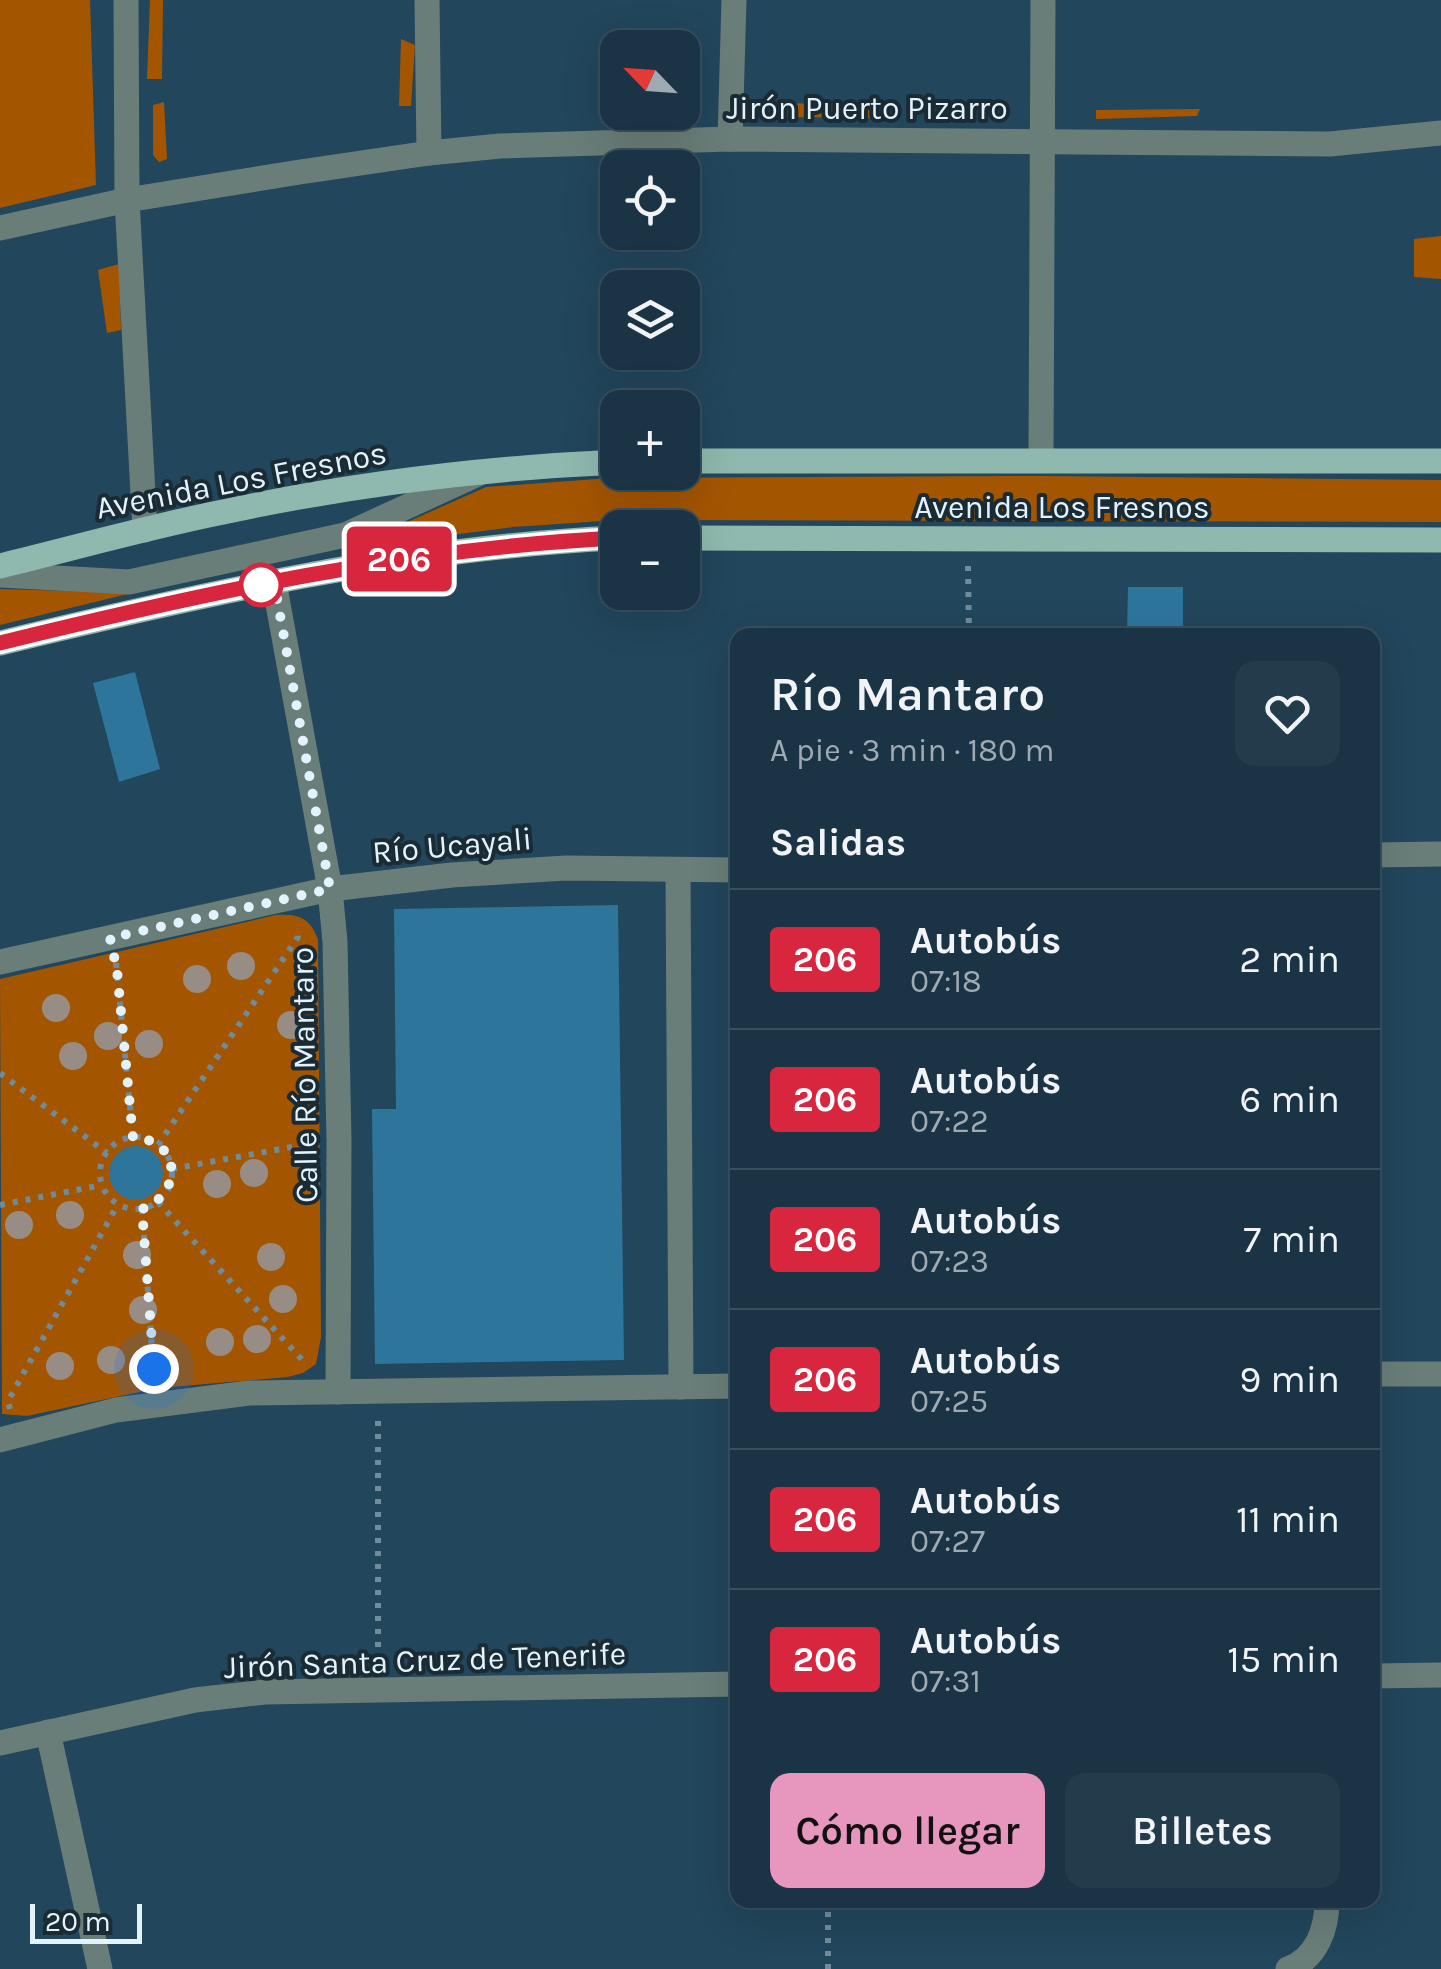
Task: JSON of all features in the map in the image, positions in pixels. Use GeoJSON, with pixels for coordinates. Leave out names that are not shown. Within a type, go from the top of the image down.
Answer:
{"type":"FeatureCollection","features":[{"type":"Feature","properties":{"kind":"main road","name":"Avenida Los Fresnos"},"geometry":{"type":"LineString","coordinates":[[700,462],[1441,461]]}},
{"type":"Feature","properties":{"kind":"main road","name":"Avenida Los Fresnos"},"geometry":{"type":"LineString","coordinates":[[0,566],[145,530],[347,488],[487,470],[600,463]]}},
{"type":"Feature","properties":{"kind":"main road","name":"Avenida Los Fresnos"},"geometry":{"type":"LineString","coordinates":[[700,538],[1441,540]]}},
{"type":"Feature","properties":{"kind":"main road"},"geometry":{"type":"LineString","coordinates":[[0,642],[354,565],[462,550],[600,539]]}},
{"type":"Feature","properties":{"kind":"street"},"geometry":{"type":"LineString","coordinates":[[126,0],[127,200],[145,530]]}},
{"type":"Feature","properties":{"kind":"street"},"geometry":{"type":"LineString","coordinates":[[427,0],[429,153]]}},
{"type":"Feature","properties":{"kind":"street"},"geometry":{"type":"LineString","coordinates":[[730,139],[734,0]]}},
{"type":"Feature","properties":{"kind":"street"},"geometry":{"type":"LineString","coordinates":[[1041,460],[1043,0]]}},
{"type":"Feature","properties":{"kind":"street","name":"Jirón Puerto Pizarro"},"geometry":{"type":"LineString","coordinates":[[0,228],[127,200],[429,153],[553,144],[730,139],[1330,144],[1441,133]]}},
{"type":"Feature","properties":{"kind":"street"},"geometry":{"type":"LineString","coordinates":[[0,576],[129,582],[345,535],[487,470]]}},
{"type":"Feature","properties":{"kind":"street","name":"Calle Río Mantaro"},"geometry":{"type":"LineString","coordinates":[[274,582],[330,889],[335,942],[340,1141],[338,1392]]}},
{"type":"Feature","properties":{"kind":"street"},"geometry":{"type":"LineString","coordinates":[[1380,855],[1441,854]]}},
{"type":"Feature","properties":{"kind":"street","name":"Río Ucayali"},"geometry":{"type":"LineString","coordinates":[[0,962],[330,889],[452,875],[566,868],[730,870]]}},
{"type":"Feature","properties":{"kind":"street"},"geometry":{"type":"LineString","coordinates":[[678,872],[681,1387]]}},
{"type":"Feature","properties":{"kind":"street"},"geometry":{"type":"LineString","coordinates":[[1380,1374],[1441,1374]]}},
{"type":"Feature","properties":{"kind":"street"},"geometry":{"type":"LineString","coordinates":[[0,1440],[76,1419],[157,1403],[249,1394],[730,1386]]}},
{"type":"Feature","properties":{"kind":"street"},"geometry":{"type":"LineString","coordinates":[[1380,1676],[1441,1675]]}},
{"type":"Feature","properties":{"kind":"street","name":"Jirón Santa Cruz de Tenerife"},"geometry":{"type":"LineString","coordinates":[[0,1743],[194,1700],[265,1692],[730,1684]]}},
{"type":"Feature","properties":{"kind":"street"},"geometry":{"type":"LineString","coordinates":[[48,1732],[100,1969]]}},
{"type":"Feature","properties":{"kind":"street"},"geometry":{"type":"LineString","coordinates":[[1288,1969],[1301,1964],[1317,1946],[1327,1908]]}},
{"type":"Feature","properties":{"kind":"path"},"geometry":{"type":"LineString","coordinates":[[967,538],[969,628]]}},
{"type":"Feature","properties":{"kind":"path"},"geometry":{"type":"LineString","coordinates":[[158,1144],[298,937]]}},
{"type":"Feature","properties":{"kind":"path"},"geometry":{"type":"LineString","coordinates":[[110,938],[117,970],[133,1138]]}},
{"type":"Feature","properties":{"kind":"path"},"geometry":{"type":"LineString","coordinates":[[0,1074],[107,1153]]}},
{"type":"Feature","properties":{"kind":"path"},"geometry":{"type":"LineString","coordinates":[[133,1138],[158,1144],[172,1169],[171,1181],[158,1202],[142,1209],[118,1204],[102,1185],[102,1163],[107,1153],[114,1145],[133,1138]]}},
{"type":"Feature","properties":{"kind":"path"},"geometry":{"type":"LineString","coordinates":[[172,1169],[304,1144]]}},
{"type":"Feature","properties":{"kind":"path"},"geometry":{"type":"LineString","coordinates":[[0,1205],[102,1185]]}},
{"type":"Feature","properties":{"kind":"path"},"geometry":{"type":"LineString","coordinates":[[158,1202],[305,1359]]}},
{"type":"Feature","properties":{"kind":"path"},"geometry":{"type":"LineString","coordinates":[[0,1403],[8,1401],[118,1204]]}},
{"type":"Feature","properties":{"kind":"path"},"geometry":{"type":"LineString","coordinates":[[142,1209],[157,1403]]}},
{"type":"Feature","properties":{"kind":"path"},"geometry":{"type":"LineString","coordinates":[[378,1392],[378,1690]]}},
{"type":"Feature","properties":{"kind":"path"},"geometry":{"type":"LineString","coordinates":[[828,1908],[828,1969]]}},
{"type":"Feature","properties":{"kind":"shaded area"},"geometry":{"type":"Polygon","coordinates":[[[0,0],[90,0],[96,185],[0,208],[0,0]]]}},
{"type":"Feature","properties":{"kind":"shaded area"},"geometry":{"type":"Polygon","coordinates":[[[150,0],[163,0],[162,79],[147,79],[150,0]]]}},
{"type":"Feature","properties":{"kind":"shaded area"},"geometry":{"type":"Polygon","coordinates":[[[401,39],[415,45],[411,106],[399,106],[401,39]]]}},
{"type":"Feature","properties":{"kind":"shaded area"},"geometry":{"type":"Polygon","coordinates":[[[164,102],[167,159],[159,162],[153,155],[153,105],[164,102]]]}},
{"type":"Feature","properties":{"kind":"shaded area"},"geometry":{"type":"Polygon","coordinates":[[[788,103],[883,106],[879,118],[785,117],[788,103]]]}},
{"type":"Feature","properties":{"kind":"shaded area"},"geometry":{"type":"Polygon","coordinates":[[[1200,109],[1197,116],[1096,119],[1096,110],[1200,109]]]}},
{"type":"Feature","properties":{"kind":"shaded area"},"geometry":{"type":"Polygon","coordinates":[[[1441,236],[1441,279],[1414,277],[1414,239],[1441,236]]]}},
{"type":"Feature","properties":{"kind":"shaded area"},"geometry":{"type":"Polygon","coordinates":[[[119,264],[121,330],[107,333],[98,270],[119,264]]]}},
{"type":"Feature","properties":{"kind":"shaded area"},"geometry":{"type":"Polygon","coordinates":[[[700,478],[1441,480],[1441,522],[700,520],[700,510],[600,510],[600,521],[358,544],[486,487],[600,479],[600,490],[700,490],[700,478]]]}},
{"type":"Feature","properties":{"kind":"shaded area"},"geometry":{"type":"Polygon","coordinates":[[[0,589],[132,593],[0,625],[0,589]]]}},
{"type":"Feature","properties":{"kind":"shaded area"},"geometry":{"type":"Polygon","coordinates":[[[276,915],[302,918],[318,939],[321,1337],[316,1364],[288,1377],[158,1388],[27,1416],[2,1414],[0,979],[276,915]]]}},
{"type":"Feature","properties":{"kind":"building"},"geometry":{"type":"Polygon","coordinates":[[[1128,587],[1183,587],[1183,628],[1127,628],[1128,587]]]}},
{"type":"Feature","properties":{"kind":"building"},"geometry":{"type":"Polygon","coordinates":[[[135,672],[160,769],[119,782],[93,683],[135,672]]]}},
{"type":"Feature","properties":{"kind":"building"},"geometry":{"type":"Polygon","coordinates":[[[618,905],[624,1360],[375,1364],[372,1109],[396,1109],[394,909],[618,905]]]}},
{"type":"Feature","properties":{"kind":"building"},"geometry":{"type":"Polygon","coordinates":[[[136,1146],[155,1154],[163,1173],[155,1192],[136,1200],[117,1192],[109,1173],[117,1154],[136,1146]]]}},
{"type":"Feature","properties":{"kind":"bus line","name":"206"},"geometry":{"type":"LineString","coordinates":[[0,643],[354,565],[546,541],[600,539]]}},
{"type":"Feature","properties":{"kind":"route"},"geometry":{"type":"LineString","coordinates":[[154,1369],[142,1209],[158,1202],[166,1192],[172,1169],[158,1144],[133,1138],[117,970],[110,938],[330,889],[274,582],[261,585]]}}]}
